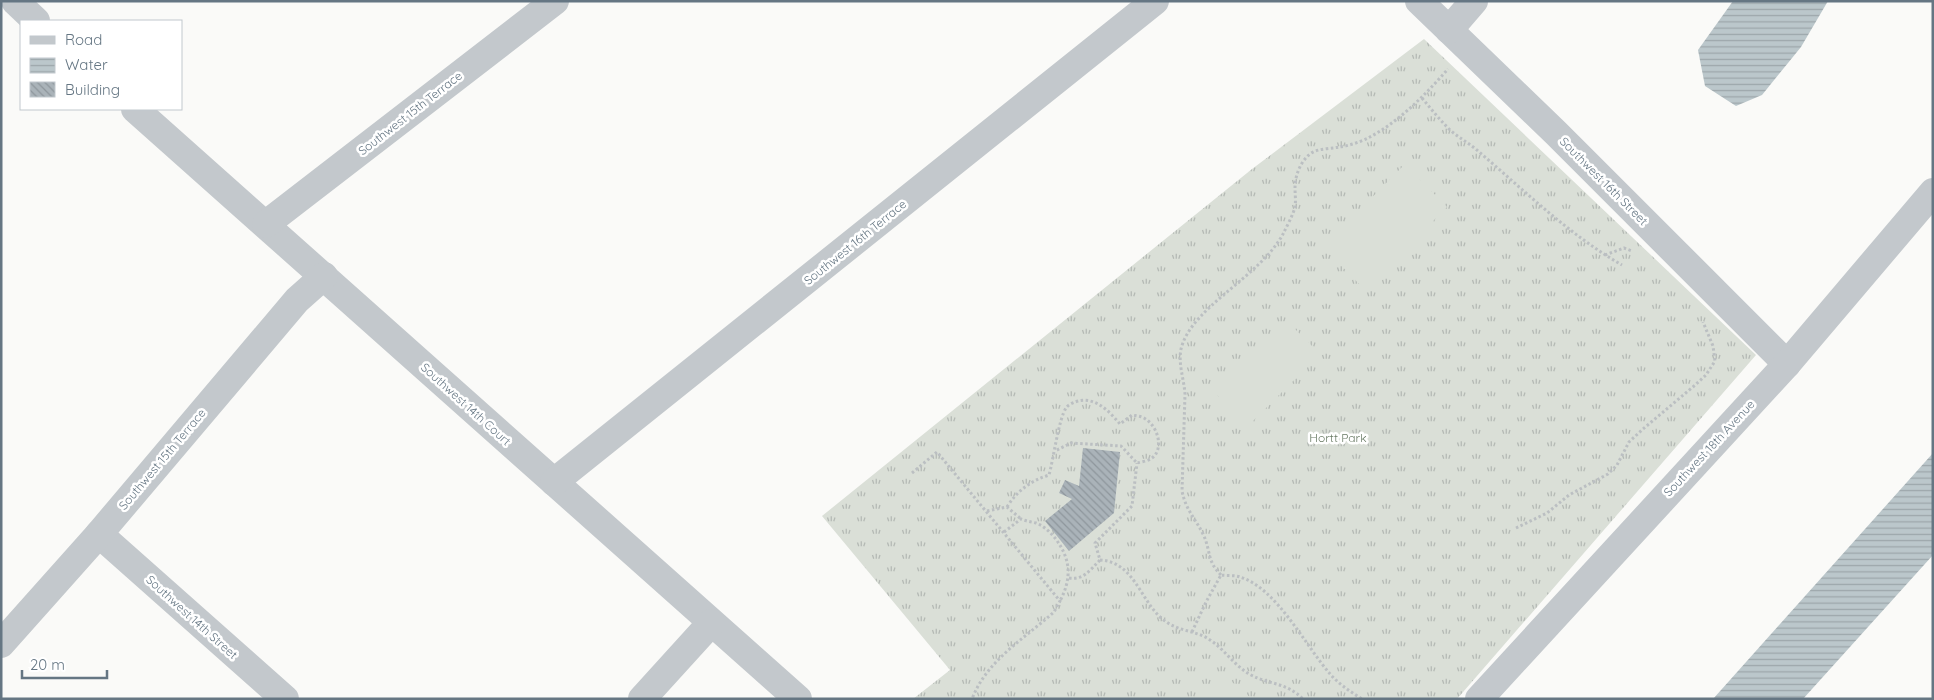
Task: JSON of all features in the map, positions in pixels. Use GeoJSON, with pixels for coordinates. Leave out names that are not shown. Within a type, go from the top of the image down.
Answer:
{"type":"FeatureCollection","features":[{"type":"Feature","properties":{"kind":"street"},"geometry":{"type":"LineString","coordinates":[[1,17],[15,1],[35,20]]}},
{"type":"Feature","properties":{"kind":"street","name":"Southwest 15th Terrace"},"geometry":{"type":"LineString","coordinates":[[266,224],[555,1]]}},
{"type":"Feature","properties":{"kind":"street","name":"Southwest 16th Terrace"},"geometry":{"type":"LineString","coordinates":[[554,482],[1155,1]]}},
{"type":"Feature","properties":{"kind":"street","name":"Southwest 16th Street"},"geometry":{"type":"LineString","coordinates":[[1419,1],[1556,133],[1786,364]]}},
{"type":"Feature","properties":{"kind":"street"},"geometry":{"type":"LineString","coordinates":[[1449,30],[1474,1]]}},
{"type":"Feature","properties":{"kind":"street","name":"Southwest 14th Court"},"geometry":{"type":"LineString","coordinates":[[136,110],[798,699]]}},
{"type":"Feature","properties":{"kind":"street","name":"Southwest 18th Avenue"},"geometry":{"type":"LineString","coordinates":[[1479,699],[1786,364],[1933,192]]}},
{"type":"Feature","properties":{"kind":"street","name":"Southwest 15th Terrace"},"geometry":{"type":"LineString","coordinates":[[1,644],[99,534],[297,300],[324,276]]}},
{"type":"Feature","properties":{"kind":"street","name":"Southwest 14th Street"},"geometry":{"type":"LineString","coordinates":[[99,534],[285,699]]}},
{"type":"Feature","properties":{"kind":"street"},"geometry":{"type":"LineString","coordinates":[[642,699],[712,623]]}},
{"type":"Feature","properties":{"kind":"path"},"geometry":{"type":"LineString","coordinates":[[1362,699],[1332,676],[1270,595],[1257,585],[1240,577],[1221,575],[1213,567],[1205,538],[1185,505],[1182,491],[1185,394],[1184,380],[1180,368],[1181,350],[1193,324],[1262,263],[1282,235],[1295,206],[1295,185],[1300,166],[1311,153],[1322,149],[1340,147],[1367,138],[1422,98],[1449,67]]}},
{"type":"Feature","properties":{"kind":"path"},"geometry":{"type":"LineString","coordinates":[[1422,98],[1452,131],[1477,150],[1533,201],[1604,255],[1622,266]]}},
{"type":"Feature","properties":{"kind":"path"},"geometry":{"type":"LineString","coordinates":[[1604,255],[1624,248],[1634,252]]}},
{"type":"Feature","properties":{"kind":"path"},"geometry":{"type":"LineString","coordinates":[[1516,528],[1547,513],[1569,495],[1608,474],[1617,465],[1629,442],[1706,375],[1715,361],[1713,346],[1702,320]]}},
{"type":"Feature","properties":{"kind":"path"},"geometry":{"type":"LineString","coordinates":[[986,511],[1007,507],[1028,484],[1049,476],[1060,422],[1066,407],[1081,400],[1088,400],[1106,408],[1120,424],[1132,415],[1140,416],[1149,422],[1158,439],[1159,447],[1156,454],[1150,460],[1136,464]]}},
{"type":"Feature","properties":{"kind":"path"},"geometry":{"type":"LineString","coordinates":[[1055,451],[1071,443],[1121,446],[1136,464],[1132,506],[1095,543],[1100,560]]}},
{"type":"Feature","properties":{"kind":"path"},"geometry":{"type":"LineString","coordinates":[[912,473],[938,452],[1060,601]]}},
{"type":"Feature","properties":{"kind":"path"},"geometry":{"type":"LineString","coordinates":[[972,699],[977,687],[996,661],[1054,612],[1069,578],[1069,568],[1065,554],[1051,534],[1037,524],[1021,520],[1007,507]]}},
{"type":"Feature","properties":{"kind":"path"},"geometry":{"type":"LineString","coordinates":[[1004,532],[1021,520]]}},
{"type":"Feature","properties":{"kind":"path"},"geometry":{"type":"LineString","coordinates":[[1069,578],[1081,577],[1088,573],[1100,560],[1108,560],[1132,577],[1158,614],[1167,623],[1206,637],[1217,645],[1238,667],[1253,676],[1284,686],[1294,691],[1303,699]]}},
{"type":"Feature","properties":{"kind":"path"},"geometry":{"type":"LineString","coordinates":[[1192,632],[1221,575]]}},
{"type":"Feature","properties":{"kind":"green space","name":"Hortt Park"},"geometry":{"type":"Polygon","coordinates":[[[1424,39],[1756,355],[1457,699],[913,699],[950,670],[822,516],[1252,169],[1424,39]]]}},
{"type":"Feature","properties":{"kind":"green space"},"geometry":{"type":"Polygon","coordinates":[[[1405,164],[1447,207],[1365,290],[1323,247],[1405,164]]]}},
{"type":"Feature","properties":{"kind":"green space"},"geometry":{"type":"Polygon","coordinates":[[[1286,320],[1320,354],[1248,426],[1214,392],[1286,320]]]}},
{"type":"Feature","properties":{"kind":"green space"},"geometry":{"type":"Polygon","coordinates":[[[1220,672],[1252,699],[1198,699],[1220,672]]]}},
{"type":"Feature","properties":{"kind":"water"},"geometry":{"type":"Polygon","coordinates":[[[1733,1],[1828,1],[1801,47],[1762,95],[1736,106],[1705,86],[1698,50],[1733,1]]]}},
{"type":"Feature","properties":{"kind":"water"},"geometry":{"type":"Polygon","coordinates":[[[1933,453],[1933,555],[1803,699],[1713,699],[1933,453]]]}},
{"type":"Feature","properties":{"kind":"building"},"geometry":{"type":"Polygon","coordinates":[[[1083,448],[1120,452],[1114,513],[1069,551],[1045,521],[1072,499],[1059,493],[1065,480],[1079,486],[1083,448]]]}}]}
